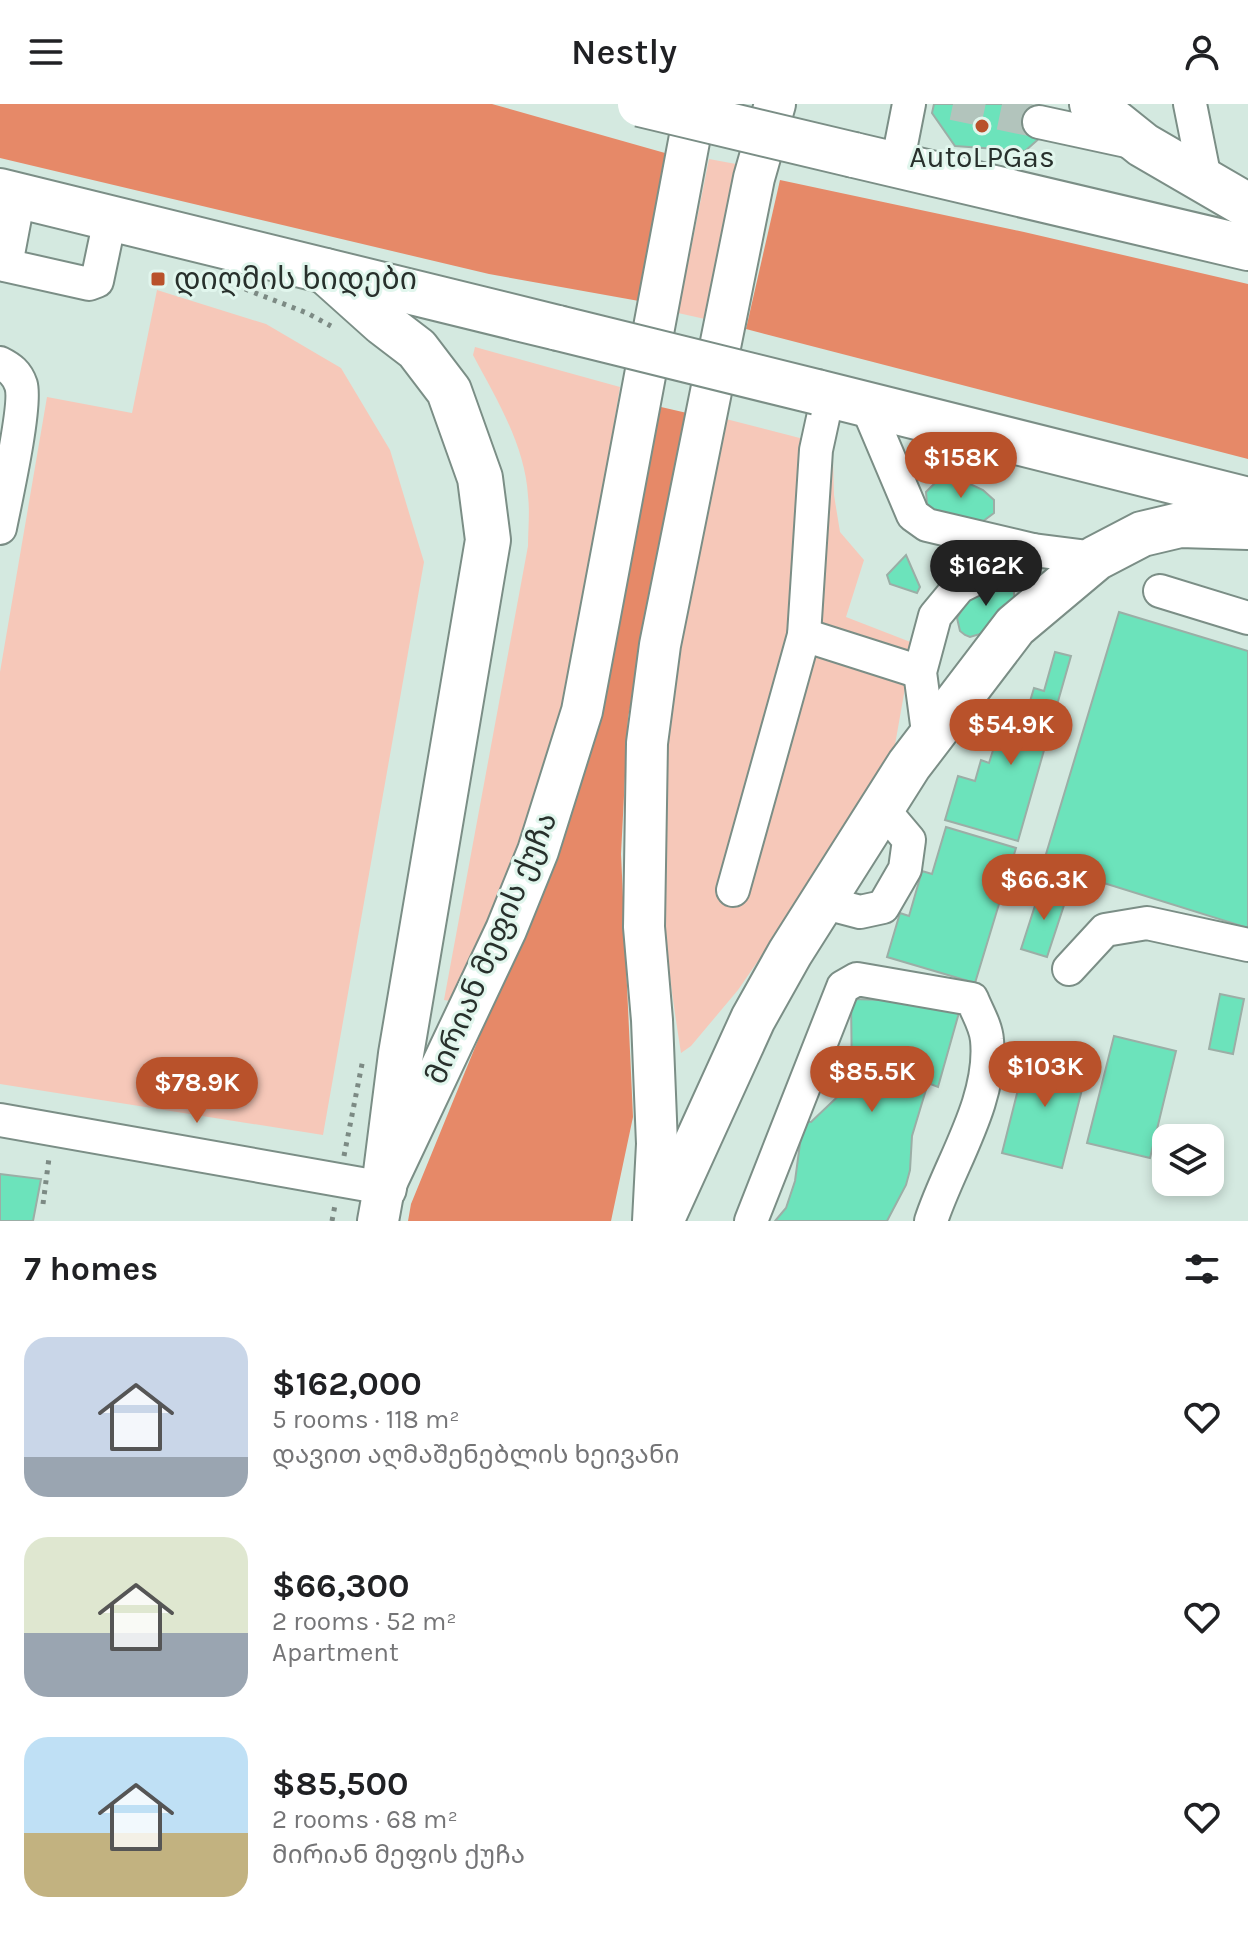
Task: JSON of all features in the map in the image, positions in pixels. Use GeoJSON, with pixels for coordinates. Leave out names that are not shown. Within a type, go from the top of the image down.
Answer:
{"type":"FeatureCollection","features":[{"type":"Feature","properties":{"kind":"highway"},"geometry":{"type":"LineString","coordinates":[[640,104],[1248,248]]}},
{"type":"Feature","properties":{"kind":"highway"},"geometry":{"type":"LineString","coordinates":[[1092,104],[1143,145],[1248,206]]}},
{"type":"Feature","properties":{"kind":"highway"},"geometry":{"type":"LineString","coordinates":[[10,194],[1248,500]]}},
{"type":"Feature","properties":{"kind":"highway"},"geometry":{"type":"LineString","coordinates":[[325,271],[417,349],[449,391],[480,478],[488,540],[401,1054],[381,1204]]}},
{"type":"Feature","properties":{"kind":"highway"},"geometry":{"type":"LineString","coordinates":[[661,1221],[753,1019],[822,902],[929,740],[1015,626],[1096,558],[1142,534],[1180,525],[1248,527]]}},
{"type":"Feature","properties":{"kind":"main road","name":"მირიან მეფის ქუჩა"},"geometry":{"type":"LineString","coordinates":[[381,1204],[506,930],[538,851],[582,711],[696,104]]}},
{"type":"Feature","properties":{"kind":"main road"},"geometry":{"type":"LineString","coordinates":[[653,1221],[657,1144],[652,1020],[644,927],[647,743],[660,645],[709,400],[754,178],[775,104]]}},
{"type":"Feature","properties":{"kind":"street"},"geometry":{"type":"LineString","coordinates":[[897,165],[909,104]]}},
{"type":"Feature","properties":{"kind":"street"},"geometry":{"type":"LineString","coordinates":[[1190,104],[1206,184]]}},
{"type":"Feature","properties":{"kind":"street"},"geometry":{"type":"LineString","coordinates":[[1039,122],[1143,145]]}},
{"type":"Feature","properties":{"kind":"street"},"geometry":{"type":"LineString","coordinates":[[10,194],[3,265],[89,284],[97,281],[110,219]]}},
{"type":"Feature","properties":{"kind":"street"},"geometry":{"type":"LineString","coordinates":[[0,363],[13,369],[22,387],[0,528]]}},
{"type":"Feature","properties":{"kind":"street"},"geometry":{"type":"LineString","coordinates":[[837,397],[913,515],[927,525],[1033,550],[1096,558]]}},
{"type":"Feature","properties":{"kind":"street"},"geometry":{"type":"LineString","coordinates":[[733,890],[804,635],[816,450],[837,397]]}},
{"type":"Feature","properties":{"kind":"street"},"geometry":{"type":"LineString","coordinates":[[929,740],[920,672],[935,616],[959,587],[1033,550]]}},
{"type":"Feature","properties":{"kind":"street"},"geometry":{"type":"LineString","coordinates":[[1160,591],[1248,618]]}},
{"type":"Feature","properties":{"kind":"street"},"geometry":{"type":"LineString","coordinates":[[804,635],[920,672]]}},
{"type":"Feature","properties":{"kind":"street"},"geometry":{"type":"LineString","coordinates":[[1069,969],[1105,930],[1147,923],[1248,945]]}},
{"type":"Feature","properties":{"kind":"street"},"geometry":{"type":"LineString","coordinates":[[751,1221],[843,987],[857,979],[972,999],[987,1036],[987,1066],[973,1120],[931,1221]]}},
{"type":"Feature","properties":{"kind":"street"},"geometry":{"type":"LineString","coordinates":[[0,1120],[340,1179],[381,1204]]}},
{"type":"Feature","properties":{"kind":"path"},"geometry":{"type":"LineString","coordinates":[[238,287],[307,313],[333,327]]}},
{"type":"Feature","properties":{"kind":"path"},"geometry":{"type":"LineString","coordinates":[[332,1221],[364,1053]]}},
{"type":"Feature","properties":{"kind":"path"},"geometry":{"type":"LineString","coordinates":[[43,1204],[54,1129]]}},
{"type":"Feature","properties":{"kind":"shaded area"},"geometry":{"type":"Polygon","coordinates":[[[0,104],[492,104],[665,153],[639,301],[489,274],[0,158],[0,104]]]}},
{"type":"Feature","properties":{"kind":"shaded area"},"geometry":{"type":"Polygon","coordinates":[[[709,159],[736,164],[705,319],[678,313],[709,159]]]}},
{"type":"Feature","properties":{"kind":"shaded area"},"geometry":{"type":"Polygon","coordinates":[[[780,180],[1248,284],[1248,459],[746,329],[780,180]]]}},
{"type":"Feature","properties":{"kind":"shaded area"},"geometry":{"type":"Polygon","coordinates":[[[157,290],[266,324],[341,368],[390,450],[424,562],[323,1135],[0,1084],[0,672],[47,397],[132,413],[157,290]]]}},
{"type":"Feature","properties":{"kind":"shaded area"},"geometry":{"type":"Polygon","coordinates":[[[475,347],[620,387],[572,682],[532,823],[450,1001],[444,1000],[528,546],[529,502],[521,458],[508,422],[473,355],[475,347]]]}},
{"type":"Feature","properties":{"kind":"shaded area"},"geometry":{"type":"Polygon","coordinates":[[[661,407],[687,413],[628,718],[621,854],[633,1117],[611,1221],[408,1221],[411,1204],[532,908],[597,711],[661,407]]]}},
{"type":"Feature","properties":{"kind":"shaded area"},"geometry":{"type":"Polygon","coordinates":[[[726,419],[823,444],[833,460],[840,532],[864,560],[846,617],[913,643],[893,756],[738,990],[691,1046],[681,1053],[663,910],[663,772],[675,670],[726,419]]]}},
{"type":"Feature","properties":{"kind":"building"},"geometry":{"type":"Polygon","coordinates":[[[934,104],[1024,104],[1042,136],[1025,151],[955,146],[932,113],[934,104]]]}},
{"type":"Feature","properties":{"kind":"building"},"geometry":{"type":"Polygon","coordinates":[[[936,482],[968,483],[983,490],[994,500],[994,513],[982,522],[933,510],[927,504],[926,492],[936,482]]]}},
{"type":"Feature","properties":{"kind":"building"},"geometry":{"type":"Polygon","coordinates":[[[906,555],[920,587],[917,593],[890,584],[887,575],[906,555]]]}},
{"type":"Feature","properties":{"kind":"building"},"geometry":{"type":"Polygon","coordinates":[[[1003,578],[1014,585],[1014,600],[987,632],[970,637],[965,635],[960,631],[957,618],[969,598],[1003,578]]]}},
{"type":"Feature","properties":{"kind":"building"},"geometry":{"type":"Polygon","coordinates":[[[1119,612],[1248,651],[1248,928],[1043,864],[1119,612]]]}},
{"type":"Feature","properties":{"kind":"building"},"geometry":{"type":"Polygon","coordinates":[[[1055,652],[1071,656],[1018,841],[945,820],[958,776],[975,781],[981,760],[989,763],[995,744],[1002,746],[1008,726],[1017,728],[1023,707],[1028,708],[1034,688],[1044,691],[1055,652]]]}},
{"type":"Feature","properties":{"kind":"building"},"geometry":{"type":"Polygon","coordinates":[[[946,827],[1016,848],[975,983],[887,957],[900,913],[909,916],[922,871],[932,874],[946,827]]]}},
{"type":"Feature","properties":{"kind":"building"},"geometry":{"type":"Polygon","coordinates":[[[1041,887],[1067,896],[1047,957],[1021,949],[1041,887]]]}},
{"type":"Feature","properties":{"kind":"building"},"geometry":{"type":"Polygon","coordinates":[[[1220,994],[1244,999],[1233,1054],[1209,1049],[1220,994]]]}},
{"type":"Feature","properties":{"kind":"building"},"geometry":{"type":"Polygon","coordinates":[[[851,999],[962,1002],[938,1087],[928,1083],[912,1136],[906,1185],[887,1221],[775,1221],[786,1208],[795,1181],[803,1121],[811,1122],[852,1083],[851,999]]]}},
{"type":"Feature","properties":{"kind":"building"},"geometry":{"type":"Polygon","coordinates":[[[1114,1036],[1176,1051],[1158,1124],[1152,1124],[1150,1158],[1087,1143],[1114,1036]]]}},
{"type":"Feature","properties":{"kind":"building"},"geometry":{"type":"Polygon","coordinates":[[[1028,1050],[1088,1066],[1062,1168],[1002,1153],[1028,1050]]]}},
{"type":"Feature","properties":{"kind":"building"},"geometry":{"type":"Polygon","coordinates":[[[0,1174],[41,1179],[33,1221],[0,1221],[0,1174]]]}},
{"type":"Feature","properties":{"kind":"tunnel"},"geometry":{"type":"LineString","coordinates":[[953,104],[1039,122]]}},
{"type":"Feature","properties":{"kind":"place","name":"AutoLPGas"},"geometry":{"type":"Point","coordinates":[982,126]}},
{"type":"Feature","properties":{"kind":"place","name":"დიღმის ხიდები"},"geometry":{"type":"Point","coordinates":[158,279]}}]}
